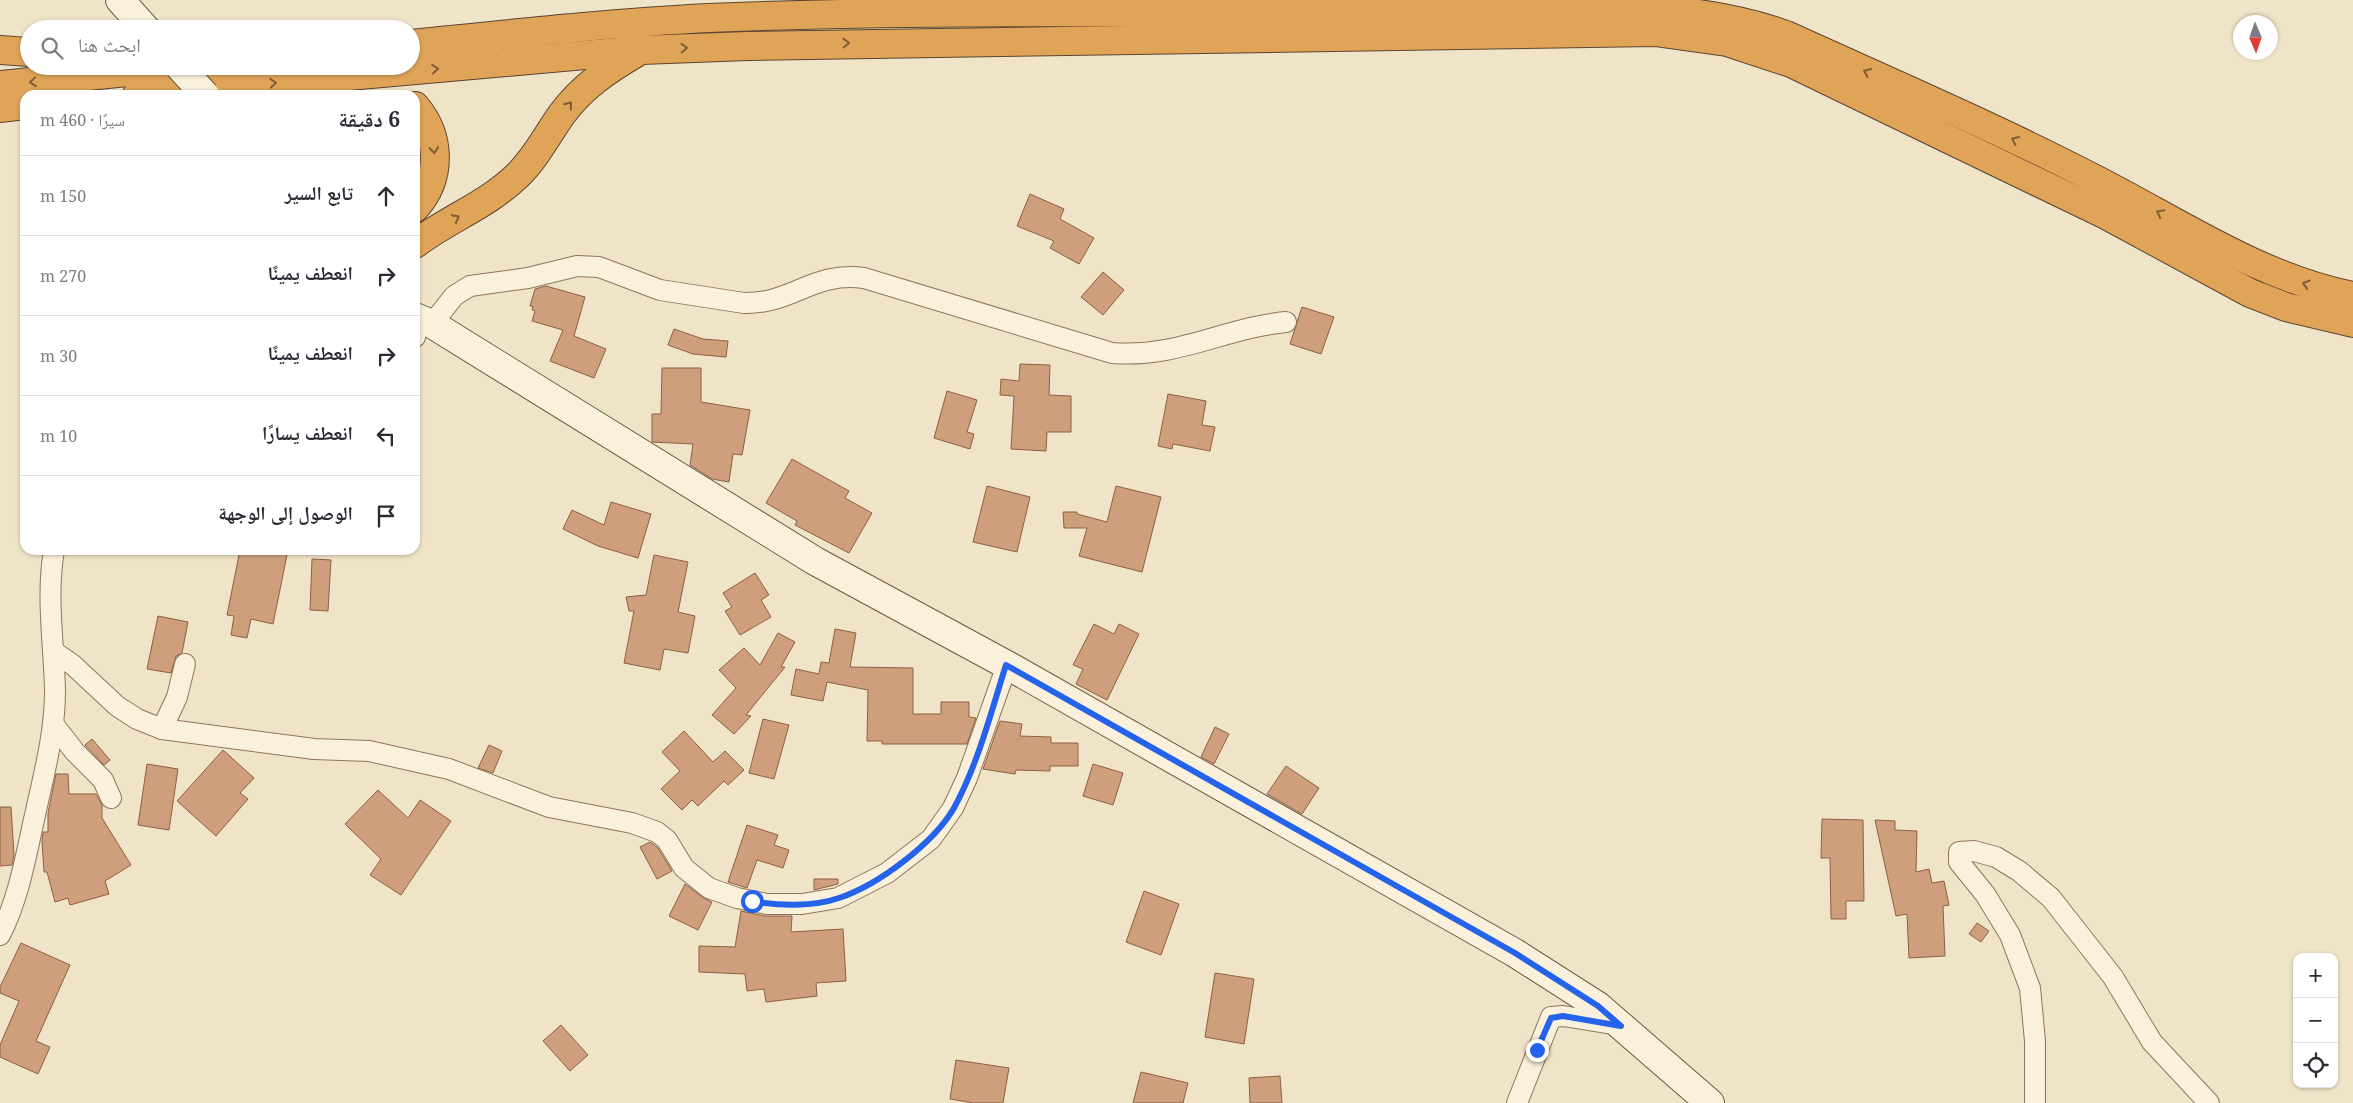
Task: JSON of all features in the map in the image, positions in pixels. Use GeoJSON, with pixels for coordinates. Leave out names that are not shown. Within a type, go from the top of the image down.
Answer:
{"type":"FeatureCollection","features":[{"type":"Feature","properties":{"kind":"highway"},"geometry":{"type":"LineString","coordinates":[[420,43],[615,24],[774,16],[1394,6],[1646,8],[1701,13],[1754,24],[1786,35],[2024,143],[2264,269],[2299,282],[2353,296]]}},
{"type":"Feature","properties":{"kind":"highway"},"geometry":{"type":"LineString","coordinates":[[420,70],[641,50],[894,42],[1182,41],[1655,32],[1697,37],[1727,42],[1791,63],[2106,215],[2250,293],[2286,307],[2353,324]]}},
{"type":"Feature","properties":{"kind":"highway"},"geometry":{"type":"LineString","coordinates":[[0,50],[20,51]]}},
{"type":"Feature","properties":{"kind":"highway"},"geometry":{"type":"LineString","coordinates":[[420,241],[505,188],[531,161],[576,98],[608,69],[641,50]]}},
{"type":"Feature","properties":{"kind":"highway"},"geometry":{"type":"LineString","coordinates":[[0,85],[56,75]]}},
{"type":"Feature","properties":{"kind":"highway"},"geometry":{"type":"LineString","coordinates":[[194,90],[364,75]]}},
{"type":"Feature","properties":{"kind":"highway"},"geometry":{"type":"LineString","coordinates":[[389,75],[402,90]]}},
{"type":"Feature","properties":{"kind":"highway"},"geometry":{"type":"LineString","coordinates":[[0,108],[20,106]]}},
{"type":"Feature","properties":{"kind":"highway"},"geometry":{"type":"LineString","coordinates":[[420,113],[427,123],[432,136],[435,163],[428,190],[420,201]]}},
{"type":"Feature","properties":{"kind":"main road"},"geometry":{"type":"LineString","coordinates":[[120,0],[138,20]]}},
{"type":"Feature","properties":{"kind":"main road"},"geometry":{"type":"LineString","coordinates":[[187,75],[201,90]]}},
{"type":"Feature","properties":{"kind":"main road"},"geometry":{"type":"LineString","coordinates":[[420,319],[773,536],[865,590],[1006,665],[1515,953],[1598,1006],[1710,1103]]}},
{"type":"Feature","properties":{"kind":"street"},"geometry":{"type":"LineString","coordinates":[[420,317],[470,286],[528,278],[566,268],[588,266],[610,270],[660,290],[744,303],[765,302],[785,298],[827,278],[846,276],[864,278],[1112,353],[1141,354],[1172,350],[1205,342],[1253,326],[1286,322]]}},
{"type":"Feature","properties":{"kind":"street"},"geometry":{"type":"LineString","coordinates":[[0,935],[16,896],[54,725],[53,651],[50,617],[50,570],[53,555]]}},
{"type":"Feature","properties":{"kind":"street"},"geometry":{"type":"LineString","coordinates":[[53,651],[73,665],[117,706],[137,718],[162,728],[314,749],[369,751],[449,769],[549,807],[632,823],[658,832],[667,840],[684,868],[710,888],[736,898],[767,904],[802,904],[838,898],[887,873],[931,839],[953,808],[967,778],[1006,665]]}},
{"type":"Feature","properties":{"kind":"street"},"geometry":{"type":"LineString","coordinates":[[162,728],[177,697],[185,664]]}},
{"type":"Feature","properties":{"kind":"street"},"geometry":{"type":"LineString","coordinates":[[54,725],[75,752],[103,780],[110,798]]}},
{"type":"Feature","properties":{"kind":"street"},"geometry":{"type":"LineString","coordinates":[[2035,1103],[2035,1041],[2030,988],[2010,935],[1985,894],[1959,862],[1959,852],[1974,851],[1996,857],[2019,871],[2051,898],[2113,977],[2152,1042],[2209,1103]]}},
{"type":"Feature","properties":{"kind":"street"},"geometry":{"type":"LineString","coordinates":[[1517,1103],[1551,1018],[1563,1016],[1621,1026]]}},
{"type":"Feature","properties":{"kind":"building"},"geometry":{"type":"Polygon","coordinates":[[[1030,194],[1064,209],[1060,219],[1094,238],[1079,264],[1050,248],[1054,241],[1017,226],[1030,194]]]}},
{"type":"Feature","properties":{"kind":"building"},"geometry":{"type":"Polygon","coordinates":[[[1103,272],[1124,290],[1103,315],[1081,297],[1103,272]]]}},
{"type":"Feature","properties":{"kind":"building"},"geometry":{"type":"Polygon","coordinates":[[[546,286],[585,297],[574,336],[606,349],[594,378],[550,361],[563,330],[532,321],[535,311],[532,310],[533,306],[530,306],[535,289],[546,286]]]}},
{"type":"Feature","properties":{"kind":"building"},"geometry":{"type":"Polygon","coordinates":[[[1302,307],[1334,317],[1321,354],[1290,344],[1302,307]]]}},
{"type":"Feature","properties":{"kind":"building"},"geometry":{"type":"Polygon","coordinates":[[[674,329],[703,339],[728,341],[726,357],[693,354],[668,345],[674,329]]]}},
{"type":"Feature","properties":{"kind":"building"},"geometry":{"type":"Polygon","coordinates":[[[1020,364],[1050,365],[1049,395],[1071,396],[1071,432],[1047,432],[1046,451],[1011,449],[1014,396],[1000,395],[1001,379],[1019,381],[1020,364]]]}},
{"type":"Feature","properties":{"kind":"building"},"geometry":{"type":"Polygon","coordinates":[[[662,368],[701,368],[701,402],[750,410],[742,455],[733,454],[729,482],[712,479],[690,465],[693,444],[652,442],[652,414],[661,414],[662,368]]]}},
{"type":"Feature","properties":{"kind":"building"},"geometry":{"type":"Polygon","coordinates":[[[947,391],[977,400],[967,432],[974,434],[970,449],[934,438],[947,391]]]}},
{"type":"Feature","properties":{"kind":"building"},"geometry":{"type":"Polygon","coordinates":[[[1168,394],[1206,401],[1202,425],[1215,427],[1210,451],[1173,444],[1172,449],[1158,446],[1168,394]]]}},
{"type":"Feature","properties":{"kind":"building"},"geometry":{"type":"Polygon","coordinates":[[[792,459],[849,491],[845,498],[872,513],[849,553],[795,525],[797,521],[766,503],[792,459]]]}},
{"type":"Feature","properties":{"kind":"building"},"geometry":{"type":"Polygon","coordinates":[[[987,486],[1030,497],[1017,552],[973,542],[987,486]]]}},
{"type":"Feature","properties":{"kind":"building"},"geometry":{"type":"Polygon","coordinates":[[[1116,486],[1161,497],[1142,572],[1079,556],[1087,528],[1064,528],[1063,512],[1077,512],[1077,514],[1107,522],[1116,486]]]}},
{"type":"Feature","properties":{"kind":"building"},"geometry":{"type":"Polygon","coordinates":[[[611,502],[651,514],[638,558],[598,546],[563,529],[572,510],[604,525],[611,502]]]}},
{"type":"Feature","properties":{"kind":"building"},"geometry":{"type":"Polygon","coordinates":[[[239,555],[287,555],[273,624],[251,619],[247,638],[231,635],[234,616],[227,615],[239,555]]]}},
{"type":"Feature","properties":{"kind":"building"},"geometry":{"type":"Polygon","coordinates":[[[654,555],[688,562],[678,612],[695,616],[688,653],[664,649],[660,670],[624,663],[634,611],[629,611],[626,597],[646,595],[654,555]]]}},
{"type":"Feature","properties":{"kind":"building"},"geometry":{"type":"Polygon","coordinates":[[[312,559],[331,560],[328,611],[310,610],[312,559]]]}},
{"type":"Feature","properties":{"kind":"building"},"geometry":{"type":"Polygon","coordinates":[[[755,573],[769,595],[761,600],[771,617],[740,635],[725,611],[732,607],[723,593],[755,573]]]}},
{"type":"Feature","properties":{"kind":"building"},"geometry":{"type":"Polygon","coordinates":[[[158,616],[188,622],[182,653],[176,656],[171,673],[147,669],[158,616]]]}},
{"type":"Feature","properties":{"kind":"building"},"geometry":{"type":"Polygon","coordinates":[[[1094,624],[1114,634],[1119,624],[1139,634],[1107,700],[1076,684],[1083,669],[1073,665],[1094,624]]]}},
{"type":"Feature","properties":{"kind":"building"},"geometry":{"type":"Polygon","coordinates":[[[835,629],[856,633],[850,667],[913,668],[913,714],[941,714],[941,702],[969,702],[969,717],[976,718],[967,744],[882,744],[882,741],[867,741],[868,690],[827,682],[823,701],[791,695],[796,669],[819,674],[821,662],[829,663],[835,629]]]}},
{"type":"Feature","properties":{"kind":"building"},"geometry":{"type":"Polygon","coordinates":[[[778,633],[795,642],[781,667],[785,667],[746,715],[751,716],[734,734],[712,715],[736,688],[719,670],[744,648],[760,665],[778,633]]]}},
{"type":"Feature","properties":{"kind":"building"},"geometry":{"type":"Polygon","coordinates":[[[763,719],[789,725],[774,779],[749,773],[763,719]]]}},
{"type":"Feature","properties":{"kind":"building"},"geometry":{"type":"Polygon","coordinates":[[[1000,721],[1022,724],[1020,736],[1051,737],[1051,743],[1078,743],[1078,766],[1050,766],[1050,771],[1016,770],[1015,774],[983,769],[1000,721]]]}},
{"type":"Feature","properties":{"kind":"building"},"geometry":{"type":"Polygon","coordinates":[[[1215,727],[1229,734],[1214,764],[1201,757],[1215,727]]]}},
{"type":"Feature","properties":{"kind":"building"},"geometry":{"type":"Polygon","coordinates":[[[684,731],[713,762],[725,751],[744,770],[728,785],[724,781],[698,806],[692,800],[682,810],[661,789],[680,771],[662,752],[684,731]]]}},
{"type":"Feature","properties":{"kind":"building"},"geometry":{"type":"Polygon","coordinates":[[[92,739],[110,760],[104,765],[85,745],[92,739]]]}},
{"type":"Feature","properties":{"kind":"building"},"geometry":{"type":"Polygon","coordinates":[[[489,745],[502,751],[493,773],[478,768],[489,745]]]}},
{"type":"Feature","properties":{"kind":"building"},"geometry":{"type":"Polygon","coordinates":[[[223,750],[254,778],[240,793],[248,799],[216,836],[177,801],[223,750]]]}},
{"type":"Feature","properties":{"kind":"building"},"geometry":{"type":"Polygon","coordinates":[[[147,764],[178,769],[169,830],[138,825],[147,764]]]}},
{"type":"Feature","properties":{"kind":"building"},"geometry":{"type":"Polygon","coordinates":[[[1093,764],[1123,773],[1113,805],[1083,796],[1093,764]]]}},
{"type":"Feature","properties":{"kind":"building"},"geometry":{"type":"Polygon","coordinates":[[[1286,766],[1319,788],[1302,814],[1267,794],[1286,766]]]}},
{"type":"Feature","properties":{"kind":"building"},"geometry":{"type":"Polygon","coordinates":[[[56,774],[68,774],[69,794],[96,794],[102,805],[102,818],[131,865],[105,881],[109,894],[70,905],[68,898],[55,902],[47,872],[44,872],[43,832],[48,832],[48,813],[56,774]]]}},
{"type":"Feature","properties":{"kind":"building"},"geometry":{"type":"Polygon","coordinates":[[[378,790],[408,818],[420,800],[451,821],[401,895],[370,875],[381,859],[345,824],[378,790]]]}},
{"type":"Feature","properties":{"kind":"building"},"geometry":{"type":"Polygon","coordinates":[[[0,807],[11,807],[14,855],[12,865],[0,866],[0,807]]]}},
{"type":"Feature","properties":{"kind":"building"},"geometry":{"type":"Polygon","coordinates":[[[1822,819],[1863,820],[1864,901],[1846,901],[1846,919],[1831,919],[1830,858],[1821,858],[1822,819]]]}},
{"type":"Feature","properties":{"kind":"building"},"geometry":{"type":"Polygon","coordinates":[[[1875,820],[1895,821],[1895,830],[1917,831],[1916,872],[1929,869],[1932,883],[1944,881],[1949,905],[1943,906],[1945,956],[1909,958],[1907,914],[1896,916],[1875,820]]]}},
{"type":"Feature","properties":{"kind":"building"},"geometry":{"type":"Polygon","coordinates":[[[747,825],[778,835],[774,845],[789,850],[783,868],[757,860],[747,888],[728,882],[747,825]]]}},
{"type":"Feature","properties":{"kind":"building"},"geometry":{"type":"Polygon","coordinates":[[[650,842],[658,848],[672,871],[657,879],[640,847],[650,842]]]}},
{"type":"Feature","properties":{"kind":"building"},"geometry":{"type":"Polygon","coordinates":[[[814,879],[838,879],[838,884],[814,890],[814,879]]]}},
{"type":"Feature","properties":{"kind":"building"},"geometry":{"type":"Polygon","coordinates":[[[685,884],[712,902],[698,930],[669,916],[685,884]]]}},
{"type":"Feature","properties":{"kind":"building"},"geometry":{"type":"Polygon","coordinates":[[[1144,891],[1179,904],[1161,955],[1126,942],[1144,891]]]}},
{"type":"Feature","properties":{"kind":"building"},"geometry":{"type":"Polygon","coordinates":[[[741,911],[765,916],[792,916],[791,932],[843,929],[846,981],[816,983],[817,996],[766,1002],[764,989],[747,991],[745,974],[699,972],[699,946],[735,947],[741,911]]]}},
{"type":"Feature","properties":{"kind":"building"},"geometry":{"type":"Polygon","coordinates":[[[1977,923],[1989,931],[1981,942],[1969,934],[1977,923]]]}},
{"type":"Feature","properties":{"kind":"building"},"geometry":{"type":"Polygon","coordinates":[[[21,943],[70,965],[36,1041],[50,1047],[38,1074],[0,1057],[0,1045],[19,1001],[0,993],[0,987],[21,943]]]}},
{"type":"Feature","properties":{"kind":"building"},"geometry":{"type":"Polygon","coordinates":[[[1215,973],[1254,979],[1244,1044],[1205,1037],[1215,973]]]}},
{"type":"Feature","properties":{"kind":"building"},"geometry":{"type":"Polygon","coordinates":[[[561,1025],[588,1055],[570,1071],[543,1041],[561,1025]]]}},
{"type":"Feature","properties":{"kind":"building"},"geometry":{"type":"Polygon","coordinates":[[[956,1060],[1009,1068],[1003,1103],[974,1103],[950,1099],[956,1060]]]}},
{"type":"Feature","properties":{"kind":"building"},"geometry":{"type":"Polygon","coordinates":[[[1141,1072],[1188,1083],[1183,1103],[1133,1103],[1141,1072]]]}},
{"type":"Feature","properties":{"kind":"building"},"geometry":{"type":"Polygon","coordinates":[[[1280,1076],[1282,1103],[1250,1103],[1249,1078],[1280,1076]]]}},
{"type":"Feature","properties":{"kind":"route"},"geometry":{"type":"LineString","coordinates":[[752,901],[767,904],[802,904],[838,898],[887,873],[931,839],[953,808],[967,778],[1006,665],[1515,953],[1598,1006],[1621,1026],[1563,1016],[1551,1018],[1537,1050]]}}]}
